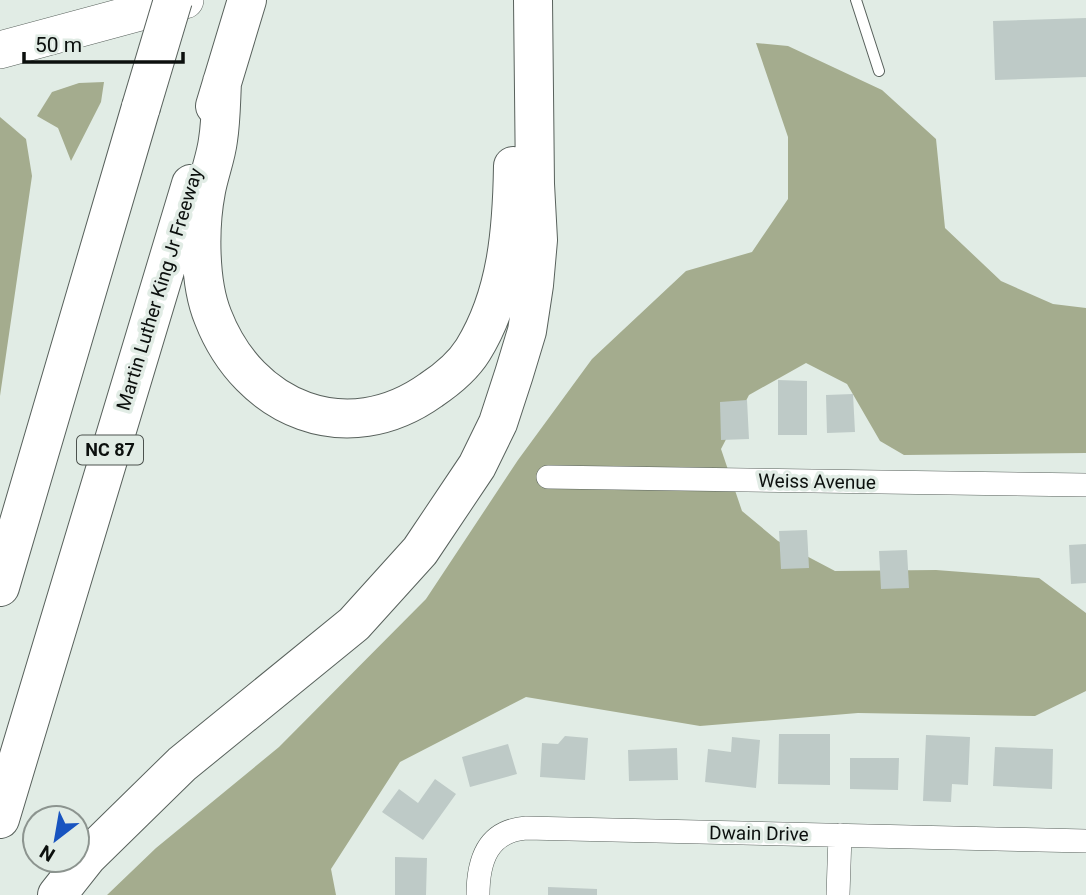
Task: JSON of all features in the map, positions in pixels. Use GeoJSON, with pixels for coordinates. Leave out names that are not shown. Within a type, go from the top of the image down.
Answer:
{"type":"FeatureCollection","features":[{"type":"Feature","properties":{"kind":"highway"},"geometry":{"type":"LineString","coordinates":[[0,587],[173,0]]}},
{"type":"Feature","properties":{"kind":"highway","name":"Martin Luther King Jr Freeway"},"geometry":{"type":"LineString","coordinates":[[0,819],[247,0]]}},
{"type":"Feature","properties":{"kind":"highway"},"geometry":{"type":"LineString","coordinates":[[222,82],[218,139],[205,194],[202,244],[205,286],[213,317],[248,375],[275,397],[306,414],[347,420],[384,415],[414,403],[445,381],[471,352],[488,322],[503,278],[512,203],[514,126],[509,0]]}},
{"type":"Feature","properties":{"kind":"highway"},"geometry":{"type":"LineString","coordinates":[[57,895],[87,857],[182,764],[355,624],[420,551],[477,466],[498,423],[514,374],[527,331],[534,285],[538,240],[533,0]]}},
{"type":"Feature","properties":{"kind":"main road"},"geometry":{"type":"LineString","coordinates":[[0,50],[185,0]]}},
{"type":"Feature","properties":{"kind":"street","name":"Weiss Avenue"},"geometry":{"type":"LineString","coordinates":[[548,477],[1086,485]]}},
{"type":"Feature","properties":{"kind":"street","name":"Dwain Drive"},"geometry":{"type":"LineString","coordinates":[[478,895],[483,860],[489,846],[512,829],[1086,841]]}},
{"type":"Feature","properties":{"kind":"street"},"geometry":{"type":"LineString","coordinates":[[838,895],[840,835]]}},
{"type":"Feature","properties":{"kind":"lane"},"geometry":{"type":"LineString","coordinates":[[856,0],[879,71]]}},
{"type":"Feature","properties":{"kind":"green space"},"geometry":{"type":"Polygon","coordinates":[[[756,43],[788,46],[882,90],[936,139],[945,228],[1001,281],[1053,304],[1086,308],[1086,453],[904,455],[880,441],[847,384],[806,363],[749,395],[721,449],[742,511],[778,541],[835,571],[936,570],[1039,578],[1086,613],[1086,691],[1035,716],[858,713],[700,726],[526,697],[400,762],[331,869],[336,895],[107,895],[156,848],[279,747],[426,599],[518,460],[592,359],[686,271],[752,252],[788,199],[788,137],[756,43]]]}},
{"type":"Feature","properties":{"kind":"green space"},"geometry":{"type":"Polygon","coordinates":[[[104,82],[101,102],[71,161],[58,128],[37,116],[52,92],[79,83],[104,82]]]}},
{"type":"Feature","properties":{"kind":"green space"},"geometry":{"type":"Polygon","coordinates":[[[0,117],[26,139],[32,176],[0,396],[0,117]]]}},
{"type":"Feature","properties":{"kind":"building"},"geometry":{"type":"Polygon","coordinates":[[[1086,18],[1086,77],[995,80],[993,21],[1086,18]]]}},
{"type":"Feature","properties":{"kind":"building"},"geometry":{"type":"Polygon","coordinates":[[[778,380],[807,381],[807,435],[778,435],[778,380]]]}},
{"type":"Feature","properties":{"kind":"building"},"geometry":{"type":"Polygon","coordinates":[[[853,394],[855,432],[827,433],[826,395],[853,394]]]}},
{"type":"Feature","properties":{"kind":"building"},"geometry":{"type":"Polygon","coordinates":[[[747,400],[749,439],[721,440],[720,402],[747,400]]]}},
{"type":"Feature","properties":{"kind":"building"},"geometry":{"type":"Polygon","coordinates":[[[807,530],[809,568],[781,569],[779,531],[807,530]]]}},
{"type":"Feature","properties":{"kind":"building"},"geometry":{"type":"Polygon","coordinates":[[[1086,544],[1086,583],[1071,584],[1069,545],[1086,544]]]}},
{"type":"Feature","properties":{"kind":"building"},"geometry":{"type":"Polygon","coordinates":[[[907,550],[909,588],[881,589],[879,551],[907,550]]]}},
{"type":"Feature","properties":{"kind":"building"},"geometry":{"type":"Polygon","coordinates":[[[779,734],[830,734],[830,785],[778,784],[779,734]]]}},
{"type":"Feature","properties":{"kind":"building"},"geometry":{"type":"Polygon","coordinates":[[[926,735],[970,737],[968,785],[952,784],[951,802],[923,801],[926,735]]]}},
{"type":"Feature","properties":{"kind":"building"},"geometry":{"type":"Polygon","coordinates":[[[565,736],[588,738],[585,780],[540,777],[542,743],[558,744],[565,736]]]}},
{"type":"Feature","properties":{"kind":"building"},"geometry":{"type":"Polygon","coordinates":[[[732,737],[760,740],[756,788],[705,782],[708,749],[731,752],[732,737]]]}},
{"type":"Feature","properties":{"kind":"building"},"geometry":{"type":"Polygon","coordinates":[[[508,744],[517,774],[470,787],[462,757],[508,744]]]}},
{"type":"Feature","properties":{"kind":"building"},"geometry":{"type":"Polygon","coordinates":[[[995,747],[1053,749],[1052,789],[993,786],[995,747]]]}},
{"type":"Feature","properties":{"kind":"building"},"geometry":{"type":"Polygon","coordinates":[[[677,748],[678,780],[629,781],[628,750],[677,748]]]}},
{"type":"Feature","properties":{"kind":"building"},"geometry":{"type":"Polygon","coordinates":[[[850,758],[899,758],[898,790],[850,789],[850,758]]]}},
{"type":"Feature","properties":{"kind":"building"},"geometry":{"type":"Polygon","coordinates":[[[435,779],[456,794],[423,840],[382,812],[399,789],[418,803],[435,779]]]}},
{"type":"Feature","properties":{"kind":"building"},"geometry":{"type":"Polygon","coordinates":[[[395,857],[427,858],[426,895],[395,895],[395,857]]]}},
{"type":"Feature","properties":{"kind":"building"},"geometry":{"type":"Polygon","coordinates":[[[548,887],[597,889],[597,895],[548,895],[548,887]]]}}]}
